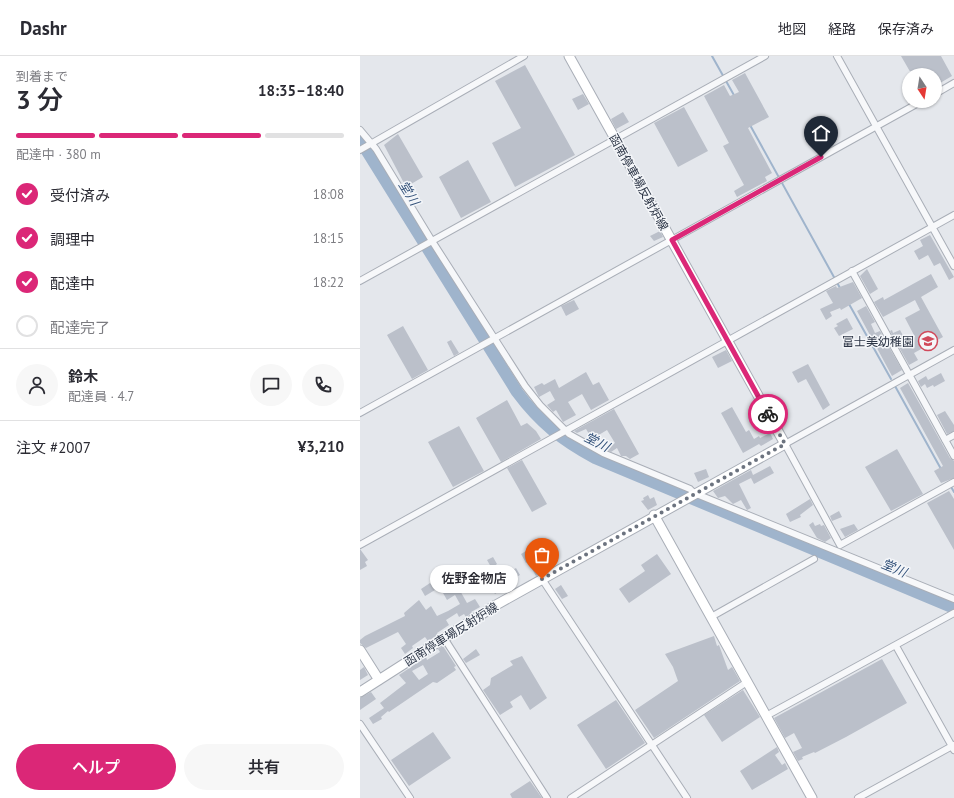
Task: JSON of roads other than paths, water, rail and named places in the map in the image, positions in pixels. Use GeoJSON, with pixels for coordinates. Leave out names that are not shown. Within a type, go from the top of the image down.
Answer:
{"type":"FeatureCollection","features":[{"type":"Feature","properties":{"kind":"main road","name":"函南停車場反射炉線"},"geometry":{"type":"LineString","coordinates":[[360,692],[496,605],[654,515],[785,444],[569,56]]}},
{"type":"Feature","properties":{"kind":"main road"},"geometry":{"type":"LineString","coordinates":[[654,515],[812,798]]}},
{"type":"Feature","properties":{"kind":"main road"},"geometry":{"type":"LineString","coordinates":[[360,650],[379,680]]}},
{"type":"Feature","properties":{"kind":"street"},"geometry":{"type":"LineString","coordinates":[[361,149],[524,56]]}},
{"type":"Feature","properties":{"kind":"street"},"geometry":{"type":"LineString","coordinates":[[360,281],[765,56]]}},
{"type":"Feature","properties":{"kind":"street"},"geometry":{"type":"LineString","coordinates":[[836,56],[954,266]]}},
{"type":"Feature","properties":{"kind":"street"},"geometry":{"type":"LineString","coordinates":[[942,90],[954,83]]}},
{"type":"Feature","properties":{"kind":"street"},"geometry":{"type":"LineString","coordinates":[[360,413],[910,108]]}},
{"type":"Feature","properties":{"kind":"street"},"geometry":{"type":"LineString","coordinates":[[360,130],[372,144],[432,241],[534,399],[563,431],[603,453],[690,489],[694,494],[954,599]]}},
{"type":"Feature","properties":{"kind":"street"},"geometry":{"type":"LineString","coordinates":[[360,544],[727,339],[954,215]]}},
{"type":"Feature","properties":{"kind":"street"},"geometry":{"type":"LineString","coordinates":[[852,271],[954,456]]}},
{"type":"Feature","properties":{"kind":"street"},"geometry":{"type":"LineString","coordinates":[[840,545],[785,444],[954,350]]}},
{"type":"Feature","properties":{"kind":"street"},"geometry":{"type":"LineString","coordinates":[[945,440],[954,435]]}},
{"type":"Feature","properties":{"kind":"street"},"geometry":{"type":"LineString","coordinates":[[836,551],[840,545],[954,482]]}},
{"type":"Feature","properties":{"kind":"street"},"geometry":{"type":"LineString","coordinates":[[710,617],[814,559]]}},
{"type":"Feature","properties":{"kind":"street"},"geometry":{"type":"LineString","coordinates":[[542,579],[687,798]]}},
{"type":"Feature","properties":{"kind":"street"},"geometry":{"type":"LineString","coordinates":[[766,716],[952,614]]}},
{"type":"Feature","properties":{"kind":"street"},"geometry":{"type":"LineString","coordinates":[[444,638],[548,798]]}},
{"type":"Feature","properties":{"kind":"street"},"geometry":{"type":"LineString","coordinates":[[858,798],[953,747],[896,646]]}},
{"type":"Feature","properties":{"kind":"street"},"geometry":{"type":"LineString","coordinates":[[571,798],[747,682]]}},
{"type":"Feature","properties":{"kind":"street"},"geometry":{"type":"LineString","coordinates":[[360,724],[410,798]]}},
{"type":"Feature","properties":{"kind":"waterway"},"geometry":{"type":"LineString","coordinates":[[712,56],[735,97]]}},
{"type":"Feature","properties":{"kind":"waterway"},"geometry":{"type":"LineString","coordinates":[[750,125],[840,288]]}},
{"type":"Feature","properties":{"kind":"waterway","name":"堂川"},"geometry":{"type":"LineString","coordinates":[[360,140],[517,392],[534,413],[552,430],[595,458],[954,608]]}},
{"type":"Feature","properties":{"kind":"waterway"},"geometry":{"type":"LineString","coordinates":[[849,304],[891,379]]}},
{"type":"Feature","properties":{"kind":"waterway"},"geometry":{"type":"LineString","coordinates":[[895,386],[941,469]]}},
{"type":"Feature","properties":{"kind":"waterway"},"geometry":{"type":"LineString","coordinates":[[950,485],[954,492]]}},
{"type":"Feature","properties":{"kind":"place","name":"富士美幼稚園"},"geometry":{"type":"Point","coordinates":[928,341]}},
{"type":"Feature","properties":{"kind":"place","name":"佐野金物店"},"geometry":{"type":"Point","coordinates":[542,579]}}]}
